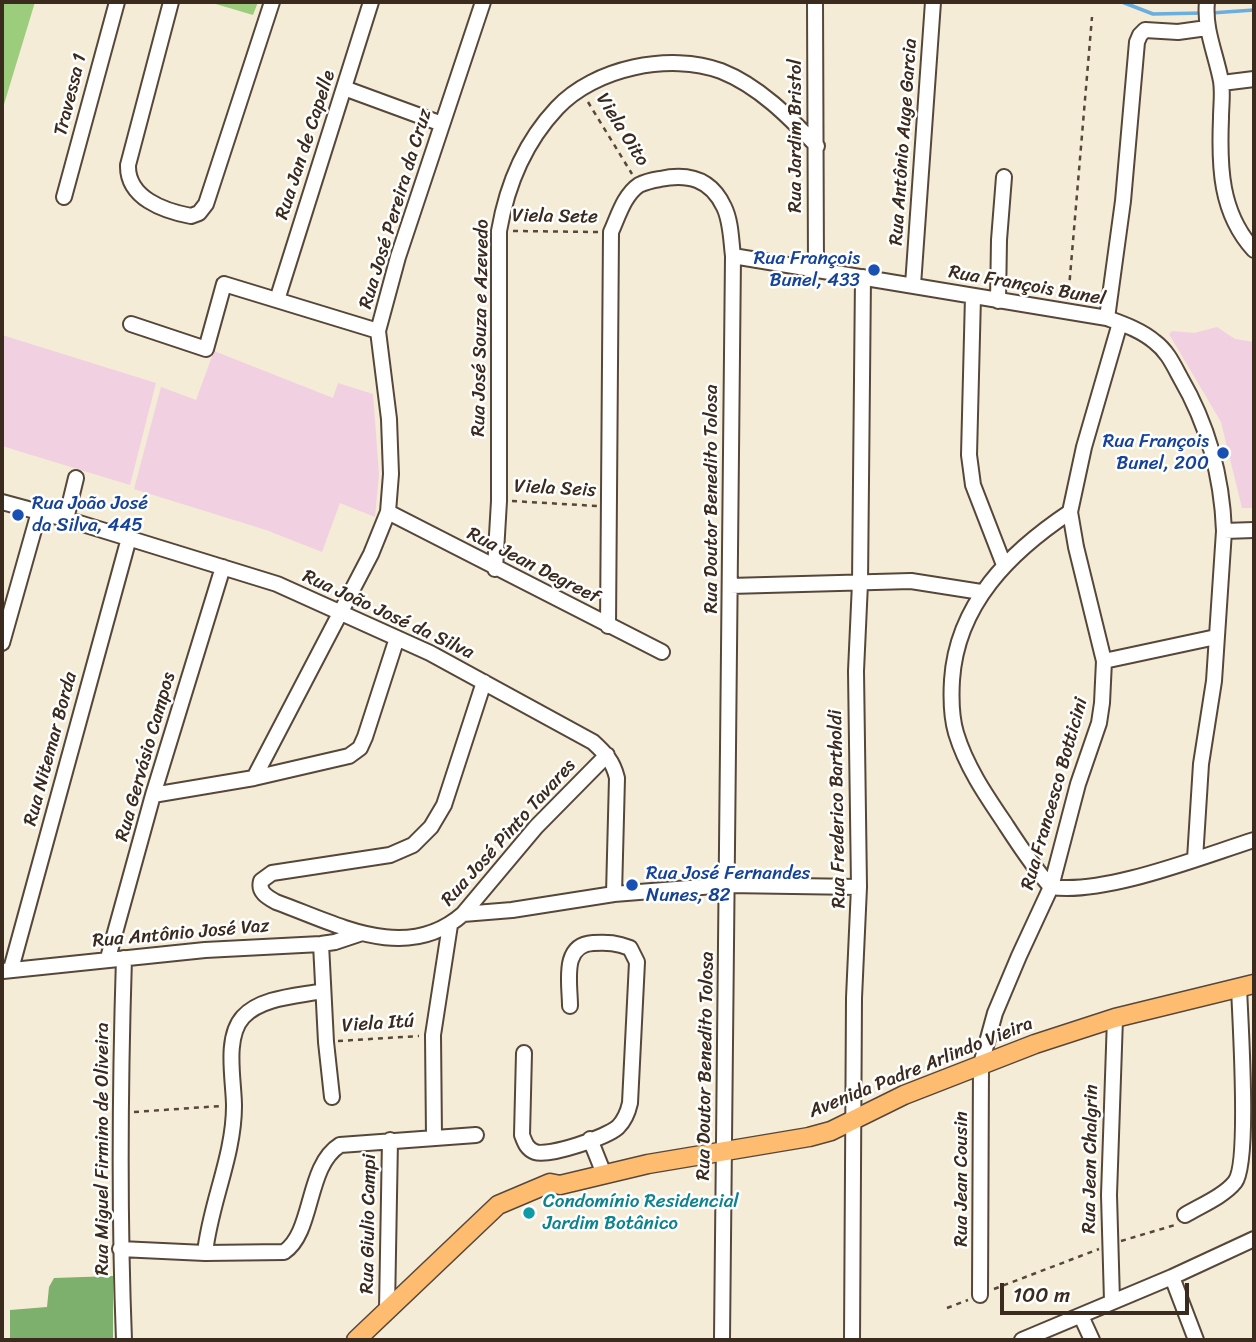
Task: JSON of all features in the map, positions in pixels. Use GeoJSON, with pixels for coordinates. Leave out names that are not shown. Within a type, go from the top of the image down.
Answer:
{"type":"FeatureCollection","features":[{"type":"Feature","properties":{"kind":"main road","name":"Avenida Padre Arlindo Vieira"},"geometry":{"type":"LineString","coordinates":[[356,1340],[491,1214],[503,1212],[560,1185],[724,1150],[831,1131],[904,1095],[981,1064],[1115,1018],[1247,986]]}},
{"type":"Feature","properties":{"kind":"street","name":"Travessa 1"},"geometry":{"type":"LineString","coordinates":[[64,197],[117,2]]}},
{"type":"Feature","properties":{"kind":"street"},"geometry":{"type":"LineString","coordinates":[[171,2],[128,175],[138,194],[191,216],[199,213],[206,204],[272,2]]}},
{"type":"Feature","properties":{"kind":"street","name":"Rua Jan de Capelle"},"geometry":{"type":"LineString","coordinates":[[277,300],[371,2]]}},
{"type":"Feature","properties":{"kind":"street","name":"Rua José Pereira da Cruz"},"geometry":{"type":"LineString","coordinates":[[254,778],[371,554],[388,512],[391,474],[389,419],[378,331],[398,257],[483,2]]}},
{"type":"Feature","properties":{"kind":"street","name":"Rua Jardim Bristol"},"geometry":{"type":"LineString","coordinates":[[816,2],[816,269]]}},
{"type":"Feature","properties":{"kind":"street","name":"Rua Antônio Auge Garcia"},"geometry":{"type":"LineString","coordinates":[[913,285],[933,2]]}},
{"type":"Feature","properties":{"kind":"street"},"geometry":{"type":"LineString","coordinates":[[1207,2],[1208,28],[1222,83],[1220,161],[1223,188],[1228,209],[1254,250]]}},
{"type":"Feature","properties":{"kind":"street","name":"Rua Francesco Botticini"},"geometry":{"type":"LineString","coordinates":[[981,1064],[995,1013],[1051,887],[1078,784],[1099,723],[1104,688],[1104,661],[1070,512],[1113,321],[1137,42],[1145,30],[1178,32],[1208,28]]}},
{"type":"Feature","properties":{"kind":"street","name":"Rua José Souza e Azevedo"},"geometry":{"type":"LineString","coordinates":[[495,569],[499,501],[499,231],[505,198],[517,167],[558,107],[580,90],[626,69],[652,64],[719,70],[760,94],[817,146]]}},
{"type":"Feature","properties":{"kind":"street"},"geometry":{"type":"LineString","coordinates":[[1222,83],[1254,79]]}},
{"type":"Feature","properties":{"kind":"street"},"geometry":{"type":"LineString","coordinates":[[344,88],[442,124]]}},
{"type":"Feature","properties":{"kind":"street","name":"Rua Doutor Benedito Tolosa"},"geometry":{"type":"LineString","coordinates":[[639,185],[682,175],[706,183],[725,208],[733,256],[722,1340]]}},
{"type":"Feature","properties":{"kind":"street"},"geometry":{"type":"LineString","coordinates":[[998,302],[1004,177]]}},
{"type":"Feature","properties":{"kind":"street"},"geometry":{"type":"LineString","coordinates":[[608,626],[611,232],[626,200],[639,185]]}},
{"type":"Feature","properties":{"kind":"street","name":"Rua François Bunel"},"geometry":{"type":"LineString","coordinates":[[733,256],[1113,321],[1138,331],[1162,348],[1193,399],[1210,440],[1223,511],[1214,681],[1201,764],[1195,859]]}},
{"type":"Feature","properties":{"kind":"street","name":"Rua Frederico Bartholdi"},"geometry":{"type":"LineString","coordinates":[[852,1340],[854,998],[859,887],[856,671],[860,583],[863,277]]}},
{"type":"Feature","properties":{"kind":"street"},"geometry":{"type":"LineString","coordinates":[[131,324],[206,349],[224,284],[378,331]]}},
{"type":"Feature","properties":{"kind":"street"},"geometry":{"type":"LineString","coordinates":[[973,296],[969,455],[971,475],[1004,565]]}},
{"type":"Feature","properties":{"kind":"street"},"geometry":{"type":"LineString","coordinates":[[66,519],[76,478]]}},
{"type":"Feature","properties":{"kind":"street","name":"Rua João José da Silva"},"geometry":{"type":"LineString","coordinates":[[2,502],[277,584],[397,638],[484,682],[593,742],[607,755]]}},
{"type":"Feature","properties":{"kind":"street"},"geometry":{"type":"LineString","coordinates":[[2,643],[39,512]]}},
{"type":"Feature","properties":{"kind":"street","name":"Rua Jean Degreef"},"geometry":{"type":"LineString","coordinates":[[388,512],[662,652]]}},
{"type":"Feature","properties":{"kind":"street"},"geometry":{"type":"LineString","coordinates":[[1070,512],[1041,531],[1004,565],[981,592],[962,629],[953,658],[951,694],[956,731],[967,763],[1035,869],[1051,887],[1064,889],[1094,886],[1254,840]]}},
{"type":"Feature","properties":{"kind":"street"},"geometry":{"type":"LineString","coordinates":[[1224,531],[1254,530]]}},
{"type":"Feature","properties":{"kind":"street","name":"Rua Nitemar Borda"},"geometry":{"type":"LineString","coordinates":[[6,970],[129,538]]}},
{"type":"Feature","properties":{"kind":"street","name":"Rua Gervásio Campos"},"geometry":{"type":"LineString","coordinates":[[107,958],[153,795],[223,567]]}},
{"type":"Feature","properties":{"kind":"street"},"geometry":{"type":"LineString","coordinates":[[730,586],[911,581],[981,592]]}},
{"type":"Feature","properties":{"kind":"street"},"geometry":{"type":"LineString","coordinates":[[1104,661],[1216,637]]}},
{"type":"Feature","properties":{"kind":"street"},"geometry":{"type":"LineString","coordinates":[[153,795],[254,778],[349,756],[359,748],[397,638]]}},
{"type":"Feature","properties":{"kind":"street","name":"Rua José Pinto Tavares"},"geometry":{"type":"LineString","coordinates":[[484,682],[444,805],[431,827],[413,845],[390,855],[272,873],[263,877],[260,886],[266,896],[362,933],[398,940],[431,935],[463,914],[537,827],[607,755]]}},
{"type":"Feature","properties":{"kind":"street"},"geometry":{"type":"LineString","coordinates":[[607,755],[614,765],[617,778],[614,894]]}},
{"type":"Feature","properties":{"kind":"street"},"geometry":{"type":"LineString","coordinates":[[463,914],[512,910],[614,894],[727,885],[859,887]]}},
{"type":"Feature","properties":{"kind":"street"},"geometry":{"type":"LineString","coordinates":[[434,1137],[433,1035],[450,925]]}},
{"type":"Feature","properties":{"kind":"street","name":"Rua Antônio José Vaz"},"geometry":{"type":"LineString","coordinates":[[6,970],[107,958],[321,944],[362,933]]}},
{"type":"Feature","properties":{"kind":"street"},"geometry":{"type":"LineString","coordinates":[[524,1053],[522,1135],[526,1146],[536,1152],[548,1153],[617,1128],[626,1116],[630,1103],[637,962],[631,948],[614,942],[583,944],[573,951],[570,966],[570,1006]]}},
{"type":"Feature","properties":{"kind":"street"},"geometry":{"type":"LineString","coordinates":[[321,944],[332,1097]]}},
{"type":"Feature","properties":{"kind":"street","name":"Rua Miguel Firmino de Oliveira"},"geometry":{"type":"LineString","coordinates":[[124,958],[120,1113],[120,1250],[124,1340]]}},
{"type":"Feature","properties":{"kind":"street"},"geometry":{"type":"LineString","coordinates":[[1185,1215],[1235,1182],[1242,1161],[1248,1093],[1247,986]]}},
{"type":"Feature","properties":{"kind":"street"},"geometry":{"type":"LineString","coordinates":[[205,1254],[209,1222],[230,1139],[234,1105],[233,1039],[243,1016],[269,1002],[323,991]]}},
{"type":"Feature","properties":{"kind":"street","name":"Rua Jean Chalgrin"},"geometry":{"type":"LineString","coordinates":[[1112,1301],[1109,1245],[1115,1018]]}},
{"type":"Feature","properties":{"kind":"street","name":"Rua Jean Cousin"},"geometry":{"type":"LineString","coordinates":[[980,1295],[981,1064]]}},
{"type":"Feature","properties":{"kind":"street"},"geometry":{"type":"LineString","coordinates":[[120,1250],[205,1254],[284,1252],[296,1240],[323,1164],[331,1151],[340,1145],[476,1135]]}},
{"type":"Feature","properties":{"kind":"street"},"geometry":{"type":"LineString","coordinates":[[590,1139],[604,1174]]}},
{"type":"Feature","properties":{"kind":"street","name":"Rua Giulio Campi"},"geometry":{"type":"LineString","coordinates":[[387,1309],[390,1140]]}},
{"type":"Feature","properties":{"kind":"street"},"geometry":{"type":"LineString","coordinates":[[1022,1340],[1254,1240]]}},
{"type":"Feature","properties":{"kind":"street"},"geometry":{"type":"LineString","coordinates":[[1172,1277],[1196,1340]]}},
{"type":"Feature","properties":{"kind":"street"},"geometry":{"type":"LineString","coordinates":[[1081,1316],[1093,1340]]}},
{"type":"Feature","properties":{"kind":"path"},"geometry":{"type":"LineString","coordinates":[[1066,313],[1092,17]]}},
{"type":"Feature","properties":{"kind":"path","name":"Viela Oito"},"geometry":{"type":"LineString","coordinates":[[580,90],[639,185]]}},
{"type":"Feature","properties":{"kind":"path","name":"Viela Sete"},"geometry":{"type":"LineString","coordinates":[[499,231],[611,232]]}},
{"type":"Feature","properties":{"kind":"path","name":"Viela Seis"},"geometry":{"type":"LineString","coordinates":[[499,501],[610,506]]}},
{"type":"Feature","properties":{"kind":"path","name":"Viela Itú"},"geometry":{"type":"LineString","coordinates":[[326,1042],[433,1035]]}},
{"type":"Feature","properties":{"kind":"path"},"geometry":{"type":"LineString","coordinates":[[120,1113],[234,1105]]}},
{"type":"Feature","properties":{"kind":"path"},"geometry":{"type":"LineString","coordinates":[[947,1308],[1109,1245],[1175,1225],[1185,1215]]}},
{"type":"Feature","properties":{"kind":"shaded area"},"geometry":{"type":"Polygon","coordinates":[[[1217,327],[1235,339],[1254,342],[1254,508],[1242,508],[1221,422],[1169,334],[1172,331],[1194,333],[1217,327]]]}},
{"type":"Feature","properties":{"kind":"shaded area"},"geometry":{"type":"Polygon","coordinates":[[[2,335],[156,383],[130,485],[2,446],[2,335]]]}},
{"type":"Feature","properties":{"kind":"shaded area"},"geometry":{"type":"Polygon","coordinates":[[[214,351],[333,398],[338,383],[373,394],[379,474],[375,517],[340,503],[322,552],[266,530],[134,489],[161,387],[196,400],[214,351]]]}},
{"type":"Feature","properties":{"kind":"green space"},"geometry":{"type":"Polygon","coordinates":[[[2,2],[35,2],[2,111],[2,2]]]}},
{"type":"Feature","properties":{"kind":"green space"},"geometry":{"type":"Polygon","coordinates":[[[209,2],[258,2],[253,15],[209,2]]]}},
{"type":"Feature","properties":{"kind":"green space"},"geometry":{"type":"Polygon","coordinates":[[[113,1276],[113,1340],[10,1340],[10,1310],[47,1307],[49,1287],[54,1278],[113,1276]]]}},
{"type":"Feature","properties":{"kind":"waterway"},"geometry":{"type":"LineString","coordinates":[[1122,2],[1153,14],[1203,13]]}},
{"type":"Feature","properties":{"kind":"waterway"},"geometry":{"type":"LineString","coordinates":[[1211,13],[1254,10]]}},
{"type":"Feature","properties":{"kind":"place","name":"Rua François Bunel, 433"},"geometry":{"type":"Point","coordinates":[874,270]}},
{"type":"Feature","properties":{"kind":"place","name":"Rua François Bunel, 200"},"geometry":{"type":"Point","coordinates":[1223,453]}},
{"type":"Feature","properties":{"kind":"place","name":"Rua João José da Silva, 445"},"geometry":{"type":"Point","coordinates":[18,515]}},
{"type":"Feature","properties":{"kind":"place","name":"Rua José Fernandes Nunes, 82"},"geometry":{"type":"Point","coordinates":[632,885]}},
{"type":"Feature","properties":{"kind":"place","name":"Condomínio Residencial Jardim Botânico"},"geometry":{"type":"Point","coordinates":[529,1213]}}]}
